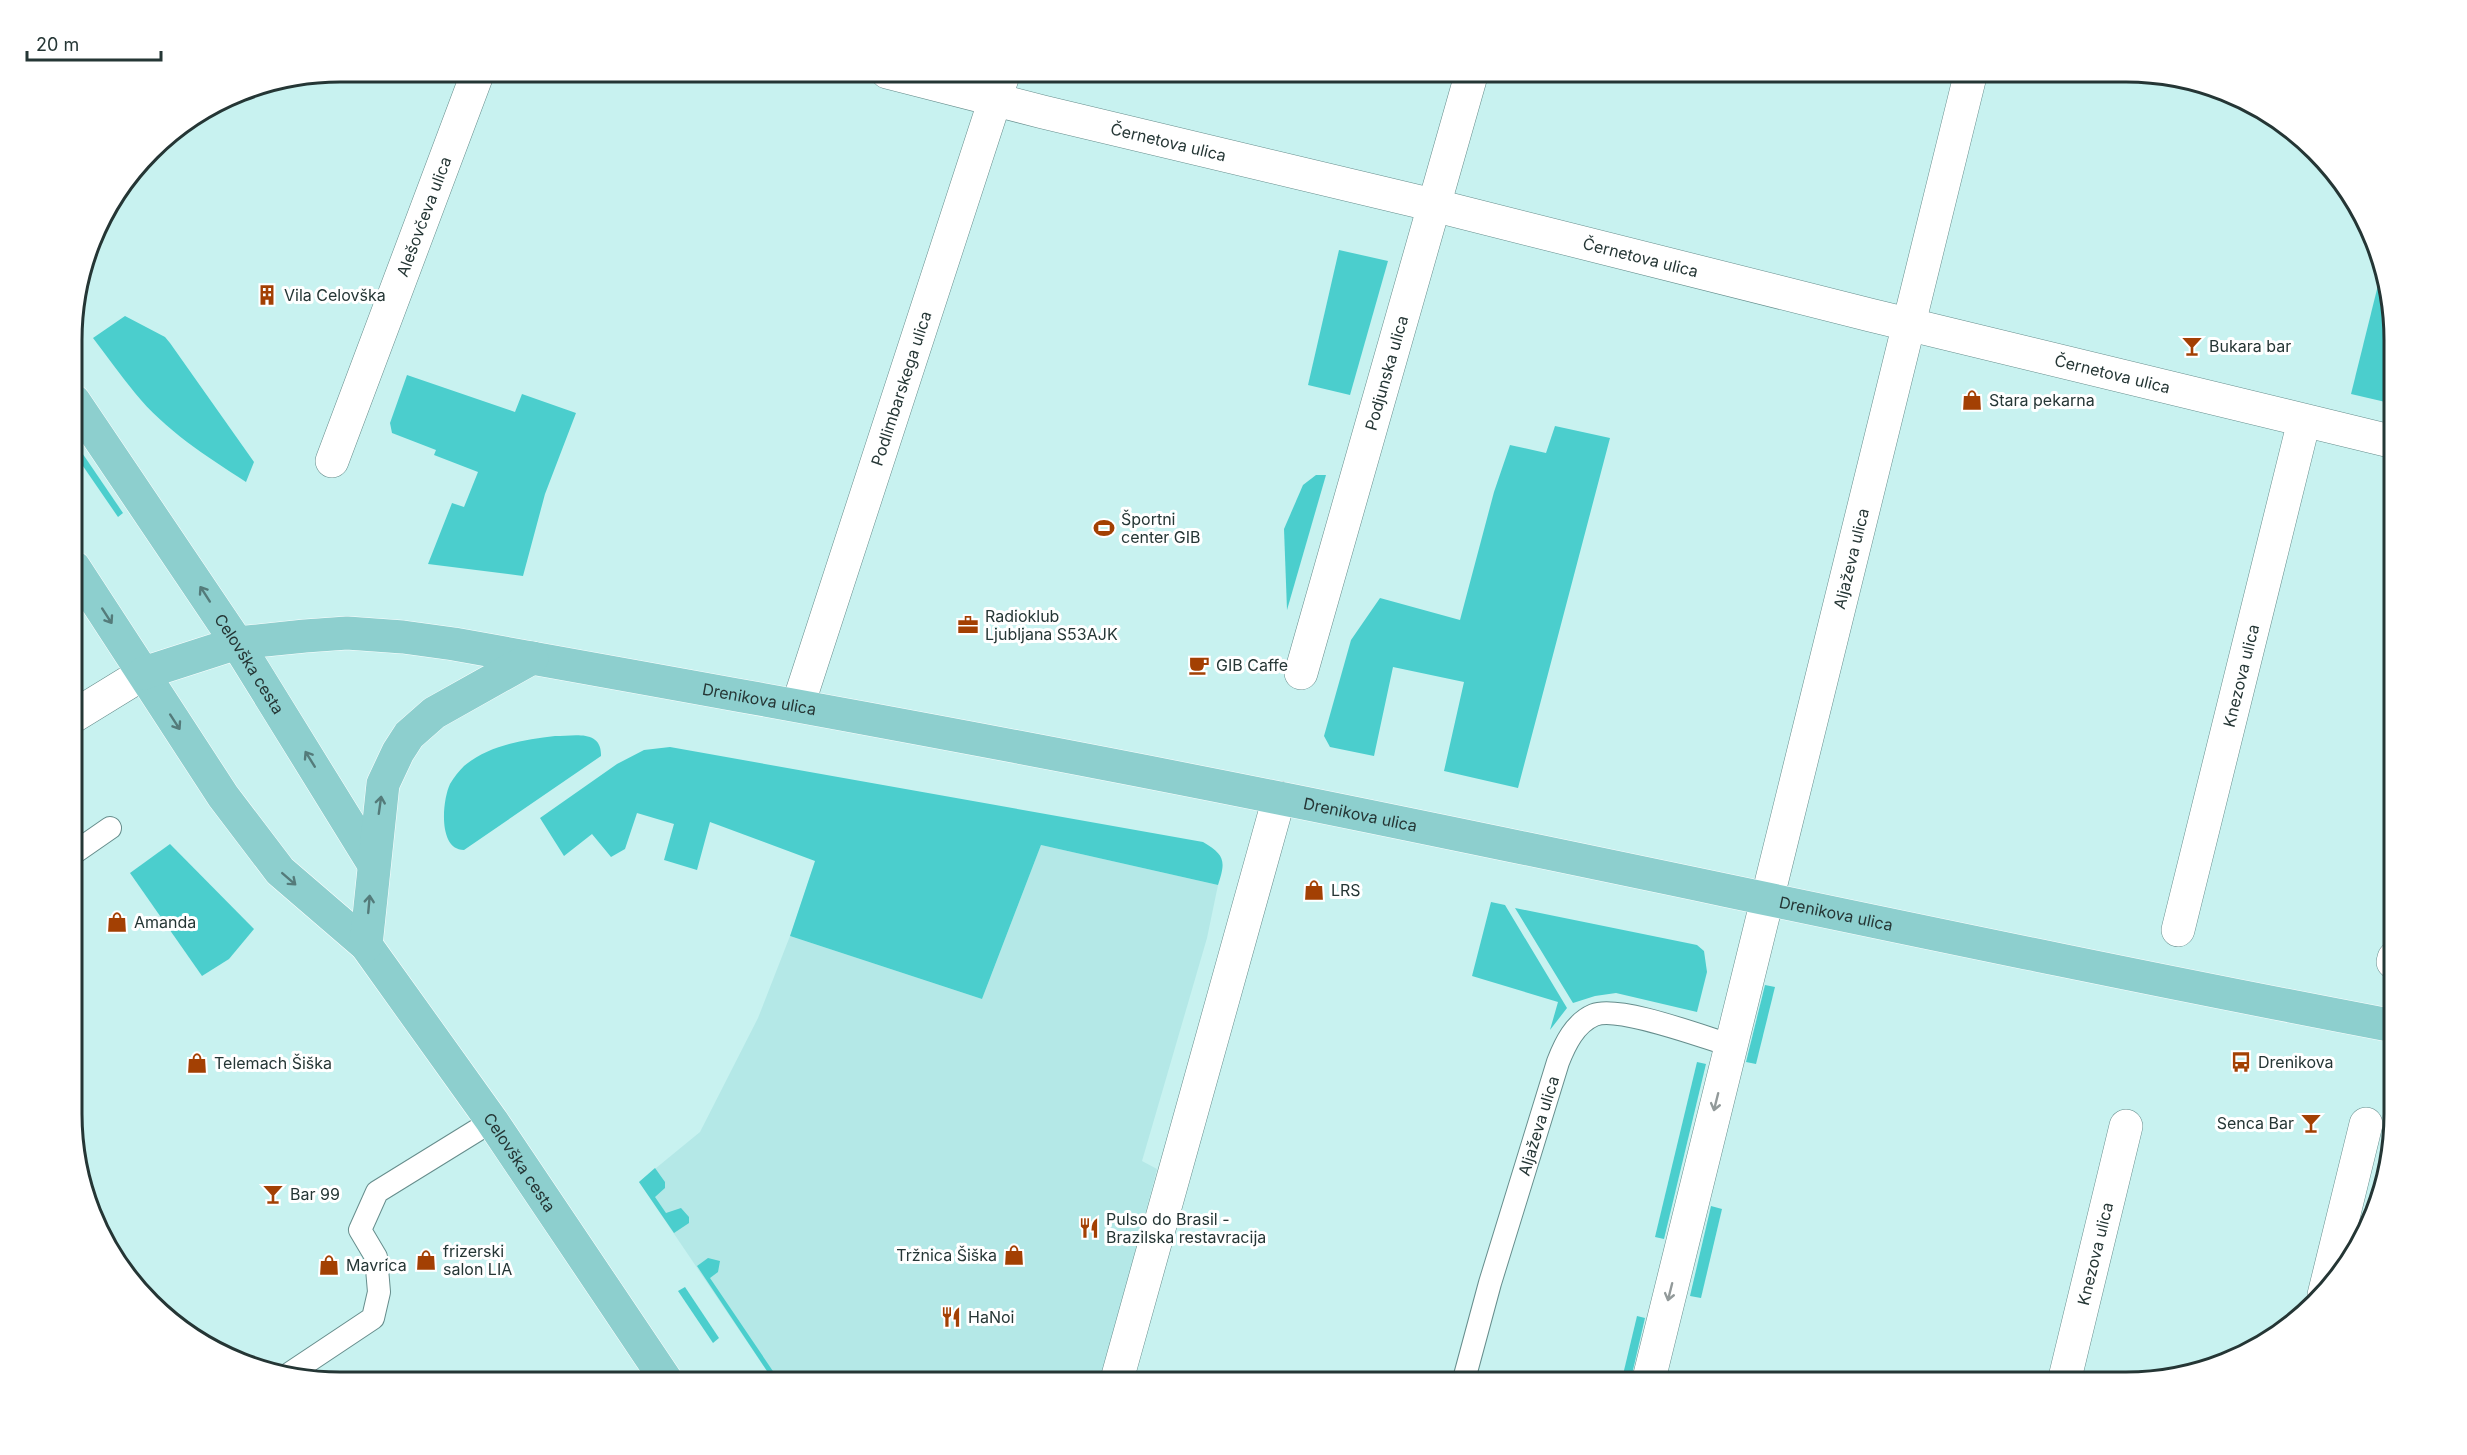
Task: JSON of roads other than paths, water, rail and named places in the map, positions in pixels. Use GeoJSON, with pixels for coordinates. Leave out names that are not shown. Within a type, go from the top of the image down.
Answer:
{"type":"FeatureCollection","features":[{"type":"Feature","properties":{"kind":"main road","name":"Celovška cesta"},"geometry":{"type":"LineString","coordinates":[[82,413],[237,643],[373,863]]}},
{"type":"Feature","properties":{"kind":"main road","name":"Celovška cesta"},"geometry":{"type":"LineString","coordinates":[[82,579],[223,796],[280,871],[366,945],[492,1121],[661,1372]]}},
{"type":"Feature","properties":{"kind":"main road","name":"Drenikova ulica"},"geometry":{"type":"LineString","coordinates":[[144,673],[237,643],[347,633],[404,637],[798,705],[1279,798],[2178,985],[2384,1024]]}},
{"type":"Feature","properties":{"kind":"main road"},"geometry":{"type":"LineString","coordinates":[[366,945],[383,784],[398,752],[409,735],[434,713],[532,658]]}},
{"type":"Feature","properties":{"kind":"street","name":"Alešovčeva ulica"},"geometry":{"type":"LineString","coordinates":[[332,461],[474,82]]}},
{"type":"Feature","properties":{"kind":"street","name":"Černetova ulica"},"geometry":{"type":"LineString","coordinates":[[968,82],[1000,86],[1433,205],[2384,440]]}},
{"type":"Feature","properties":{"kind":"street","name":"Podjunska ulica"},"geometry":{"type":"LineString","coordinates":[[1301,673],[1469,82]]}},
{"type":"Feature","properties":{"kind":"street","name":"Aljaževa ulica"},"geometry":{"type":"LineString","coordinates":[[1651,1372],[1968,82]]}},
{"type":"Feature","properties":{"kind":"street","name":"Podlimbarskega ulica"},"geometry":{"type":"LineString","coordinates":[[798,705],[1000,86]]}},
{"type":"Feature","properties":{"kind":"street","name":"Knezova ulica"},"geometry":{"type":"LineString","coordinates":[[2178,930],[2304,420]]}},
{"type":"Feature","properties":{"kind":"street"},"geometry":{"type":"LineString","coordinates":[[82,711],[144,673]]}},
{"type":"Feature","properties":{"kind":"street"},"geometry":{"type":"LineString","coordinates":[[1119,1372],[1279,798]]}},
{"type":"Feature","properties":{"kind":"street"},"geometry":{"type":"LineString","coordinates":[[2329,1274],[2366,1124]]}},
{"type":"Feature","properties":{"kind":"street","name":"Knezova ulica"},"geometry":{"type":"LineString","coordinates":[[2066,1372],[2126,1126]]}},
{"type":"Feature","properties":{"kind":"lane"},"geometry":{"type":"LineString","coordinates":[[82,847],[110,828]]}},
{"type":"Feature","properties":{"kind":"lane","name":"Aljaževa ulica"},"geometry":{"type":"LineString","coordinates":[[1466,1372],[1490,1283],[1567,1039],[1594,1014],[1617,1012],[1730,1045]]}},
{"type":"Feature","properties":{"kind":"lane"},"geometry":{"type":"LineString","coordinates":[[297,1369],[373,1318],[379,1292],[376,1257],[360,1230],[377,1192],[492,1121]]}},
{"type":"Feature","properties":{"kind":"place","name":"Vila Celovška"},"geometry":{"type":"Point","coordinates":[267,295]}},
{"type":"Feature","properties":{"kind":"place","name":"Bukara bar"},"geometry":{"type":"Point","coordinates":[2192,346]}},
{"type":"Feature","properties":{"kind":"place","name":"Stara pekarna"},"geometry":{"type":"Point","coordinates":[1972,400]}},
{"type":"Feature","properties":{"kind":"place","name":"Športni center GIB"},"geometry":{"type":"Point","coordinates":[1104,528]}},
{"type":"Feature","properties":{"kind":"place","name":"Radioklub Ljubljana S53AJK"},"geometry":{"type":"Point","coordinates":[968,625]}},
{"type":"Feature","properties":{"kind":"place","name":"GIB Caffe"},"geometry":{"type":"Point","coordinates":[1199,665]}},
{"type":"Feature","properties":{"kind":"place","name":"LRS"},"geometry":{"type":"Point","coordinates":[1314,890]}},
{"type":"Feature","properties":{"kind":"place","name":"Amanda"},"geometry":{"type":"Point","coordinates":[117,922]}},
{"type":"Feature","properties":{"kind":"place","name":"Drenikova"},"geometry":{"type":"Point","coordinates":[2241,1062]}},
{"type":"Feature","properties":{"kind":"place","name":"Telemach Šiška"},"geometry":{"type":"Point","coordinates":[197,1063]}},
{"type":"Feature","properties":{"kind":"place","name":"Senca Bar"},"geometry":{"type":"Point","coordinates":[2311,1123]}},
{"type":"Feature","properties":{"kind":"place","name":"Bar 99"},"geometry":{"type":"Point","coordinates":[273,1194]}},
{"type":"Feature","properties":{"kind":"place","name":"Pulso do Brasil - Brazilska restavracija"},"geometry":{"type":"Point","coordinates":[1089,1228]}},
{"type":"Feature","properties":{"kind":"place","name":"Tržnica Šiška"},"geometry":{"type":"Point","coordinates":[1014,1255]}},
{"type":"Feature","properties":{"kind":"place","name":"frizerski salon LIA"},"geometry":{"type":"Point","coordinates":[426,1260]}},
{"type":"Feature","properties":{"kind":"place","name":"Mavrica"},"geometry":{"type":"Point","coordinates":[329,1265]}},
{"type":"Feature","properties":{"kind":"place","name":"HaNoi"},"geometry":{"type":"Point","coordinates":[951,1317]}}]}
